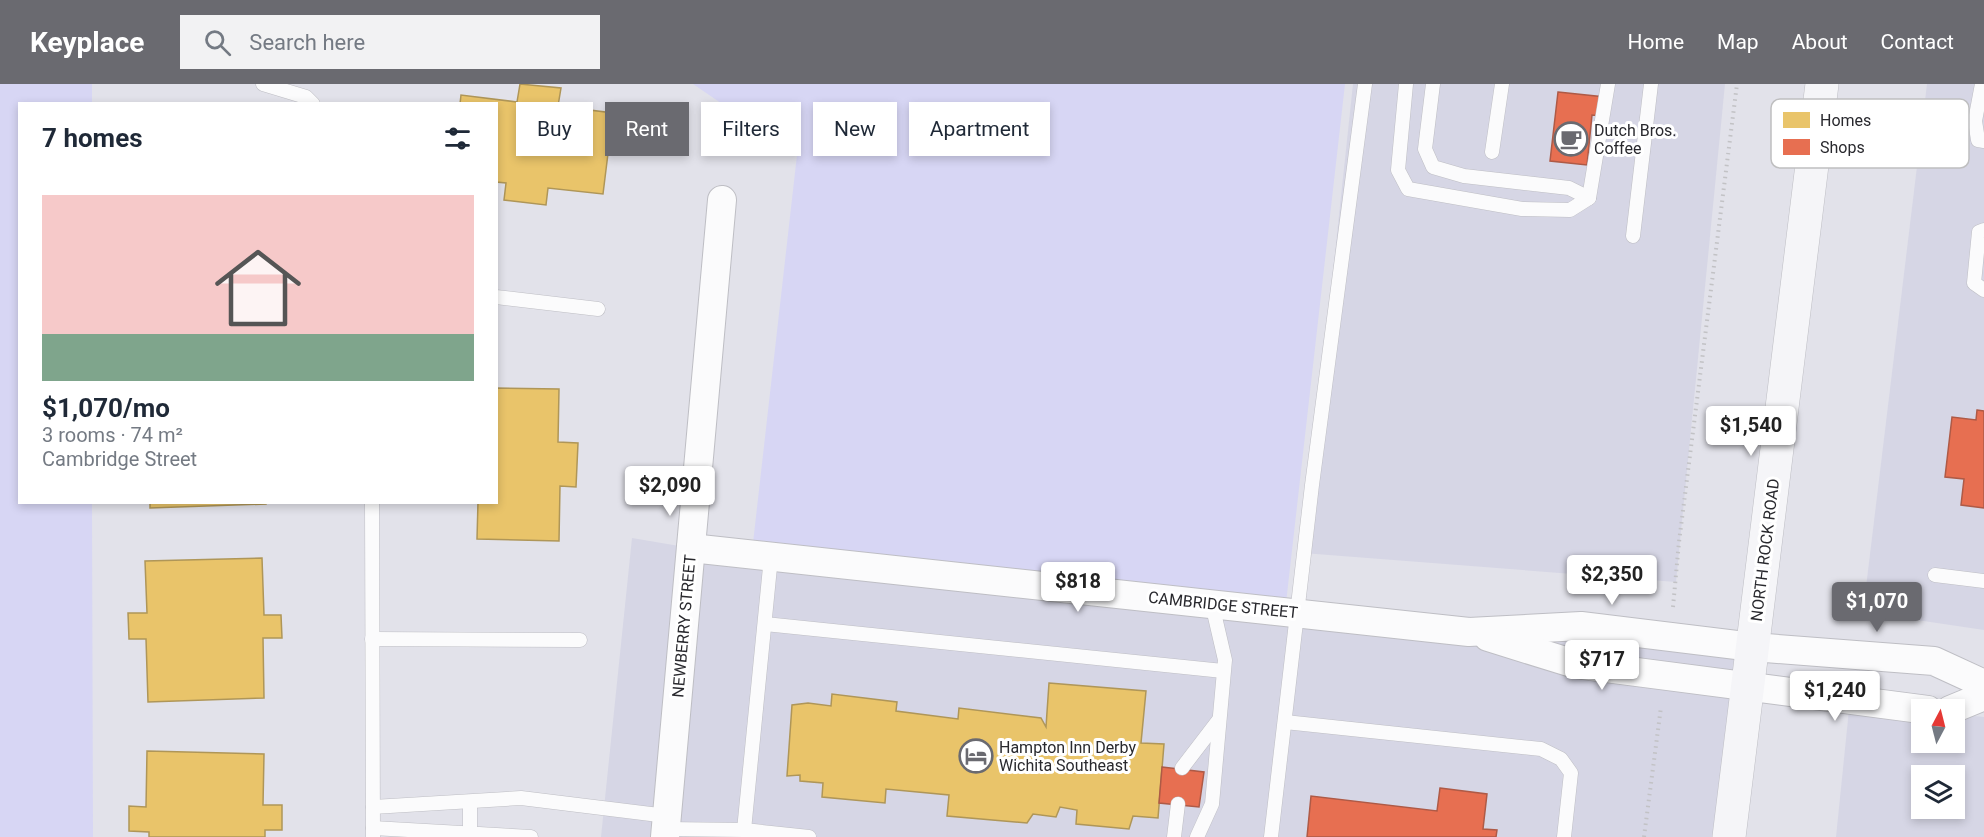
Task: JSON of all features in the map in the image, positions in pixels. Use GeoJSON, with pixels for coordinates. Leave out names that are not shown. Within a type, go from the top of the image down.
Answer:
{"type":"FeatureCollection","features":[{"type":"Feature","properties":{"kind":"main road","name":"NORTH ROCK ROAD"},"geometry":{"type":"LineString","coordinates":[[1820,99],[1822,84]]}},
{"type":"Feature","properties":{"kind":"main road","name":"NORTH ROCK ROAD"},"geometry":{"type":"LineString","coordinates":[[1730,837],[1812,168]]}},
{"type":"Feature","properties":{"kind":"street","name":"NEWBERRY STREET"},"geometry":{"type":"LineString","coordinates":[[666,828],[722,200]]}},
{"type":"Feature","properties":{"kind":"street","name":"CAMBRIDGE STREET"},"geometry":{"type":"LineString","coordinates":[[691,548],[1469,632],[1581,626],[1753,647],[1934,661],[1984,684]]}},
{"type":"Feature","properties":{"kind":"street","name":"CAMBRIDGE STREET"},"geometry":{"type":"LineString","coordinates":[[1469,632],[1575,664],[1911,708]]}},
{"type":"Feature","properties":{"kind":"street"},"geometry":{"type":"LineString","coordinates":[[1965,704],[1984,696]]}},
{"type":"Feature","properties":{"kind":"lane"},"geometry":{"type":"LineString","coordinates":[[263,84],[306,97],[312,102]]}},
{"type":"Feature","properties":{"kind":"lane"},"geometry":{"type":"LineString","coordinates":[[1271,837],[1310,497],[1365,84]]}},
{"type":"Feature","properties":{"kind":"lane"},"geometry":{"type":"LineString","coordinates":[[1406,84],[1398,170],[1408,189],[1522,209],[1570,210],[1589,198],[1608,84]]}},
{"type":"Feature","properties":{"kind":"lane"},"geometry":{"type":"LineString","coordinates":[[1433,84],[1425,149],[1433,167],[1464,176],[1569,188],[1589,198]]}},
{"type":"Feature","properties":{"kind":"lane"},"geometry":{"type":"LineString","coordinates":[[1492,152],[1502,84]]}},
{"type":"Feature","properties":{"kind":"lane"},"geometry":{"type":"LineString","coordinates":[[1633,236],[1651,84]]}},
{"type":"Feature","properties":{"kind":"lane"},"geometry":{"type":"LineString","coordinates":[[1981,140],[1975,121],[1982,84]]}},
{"type":"Feature","properties":{"kind":"lane"},"geometry":{"type":"LineString","coordinates":[[1984,230],[1980,232],[1974,283],[1984,290]]}},
{"type":"Feature","properties":{"kind":"lane"},"geometry":{"type":"LineString","coordinates":[[498,297],[598,309]]}},
{"type":"Feature","properties":{"kind":"lane"},"geometry":{"type":"LineString","coordinates":[[372,504],[373,833],[531,837]]}},
{"type":"Feature","properties":{"kind":"lane"},"geometry":{"type":"LineString","coordinates":[[744,830],[771,557]]}},
{"type":"Feature","properties":{"kind":"lane"},"geometry":{"type":"LineString","coordinates":[[1935,575],[1984,581]]}},
{"type":"Feature","properties":{"kind":"lane"},"geometry":{"type":"LineString","coordinates":[[1197,837],[1212,804],[1225,660],[1212,604]]}},
{"type":"Feature","properties":{"kind":"lane"},"geometry":{"type":"LineString","coordinates":[[765,624],[1223,671]]}},
{"type":"Feature","properties":{"kind":"lane"},"geometry":{"type":"LineString","coordinates":[[372,639],[580,640]]}},
{"type":"Feature","properties":{"kind":"lane"},"geometry":{"type":"LineString","coordinates":[[1182,768],[1218,721]]}},
{"type":"Feature","properties":{"kind":"lane"},"geometry":{"type":"LineString","coordinates":[[1285,722],[1541,749],[1561,759],[1571,773],[1564,837]]}},
{"type":"Feature","properties":{"kind":"lane"},"geometry":{"type":"LineString","coordinates":[[373,807],[521,798],[666,828],[744,830],[808,837]]}},
{"type":"Feature","properties":{"kind":"lane"},"geometry":{"type":"LineString","coordinates":[[470,802],[470,834]]}},
{"type":"Feature","properties":{"kind":"lane"},"geometry":{"type":"LineString","coordinates":[[1174,837],[1178,804]]}},
{"type":"Feature","properties":{"kind":"path"},"geometry":{"type":"LineString","coordinates":[[1676,582],[1678,542],[1737,84]]}},
{"type":"Feature","properties":{"kind":"path"},"geometry":{"type":"LineString","coordinates":[[1644,837],[1659,718]]}},
{"type":"Feature","properties":{"kind":"shaded area"},"geometry":{"type":"Polygon","coordinates":[[[0,84],[92,84],[92,102],[18,102],[18,504],[92,504],[93,837],[0,837],[0,84]]]}},
{"type":"Feature","properties":{"kind":"shaded area"},"geometry":{"type":"Polygon","coordinates":[[[693,84],[1345,84],[1286,603],[753,543],[797,156],[801,156],[801,102],[719,102],[693,84]]]}},
{"type":"Feature","properties":{"kind":"shaded area"},"geometry":{"type":"Polygon","coordinates":[[[1353,84],[1725,84],[1676,582],[1303,553],[1353,84]]]}},
{"type":"Feature","properties":{"kind":"shaded area"},"geometry":{"type":"Polygon","coordinates":[[[1927,84],[1984,84],[1984,630],[1863,612],[1917,168],[1969,168],[1969,99],[1925,99],[1927,84]]]}},
{"type":"Feature","properties":{"kind":"shaded area"},"geometry":{"type":"Polygon","coordinates":[[[632,538],[691,548],[1753,647],[1730,837],[601,837],[632,538]]]}},
{"type":"Feature","properties":{"kind":"shaded area"},"geometry":{"type":"Polygon","coordinates":[[[1850,700],[1911,708],[1911,753],[1965,753],[1965,715],[1984,717],[1984,837],[1836,837],[1850,700]]]}},
{"type":"Feature","properties":{"kind":"building: Homes"},"geometry":{"type":"Polygon","coordinates":[[[520,84],[561,88],[559,102],[517,102],[520,84]]]}},
{"type":"Feature","properties":{"kind":"building: Homes"},"geometry":{"type":"Polygon","coordinates":[[[461,95],[517,102],[516,156],[593,156],[593,110],[605,112],[605,156],[608,156],[603,194],[548,188],[546,205],[504,200],[506,183],[498,182],[498,102],[460,102],[461,95]]]}},
{"type":"Feature","properties":{"kind":"building: Homes"},"geometry":{"type":"Polygon","coordinates":[[[498,388],[559,389],[558,442],[578,443],[576,487],[560,486],[559,541],[477,539],[478,504],[498,504],[498,388]]]}},
{"type":"Feature","properties":{"kind":"building: Homes"},"geometry":{"type":"Polygon","coordinates":[[[150,504],[266,504],[150,508],[150,504]]]}},
{"type":"Feature","properties":{"kind":"building: Homes"},"geometry":{"type":"Polygon","coordinates":[[[262,558],[264,615],[281,615],[282,638],[263,638],[264,698],[148,702],[146,639],[129,639],[128,613],[147,613],[145,561],[262,558]]]}},
{"type":"Feature","properties":{"kind":"building: Homes","name":"Hampton Inn Derby Wichita Southeast"},"geometry":{"type":"Polygon","coordinates":[[[1049,683],[1146,691],[1141,743],[1164,744],[1158,818],[1133,816],[1129,829],[1076,824],[1077,810],[1060,807],[1056,817],[1033,814],[1027,823],[947,816],[949,795],[886,789],[885,803],[822,797],[823,783],[800,781],[800,775],[787,776],[792,705],[808,703],[831,706],[832,694],[897,702],[896,711],[958,719],[959,708],[1041,718],[1046,727],[1049,683]]]}},
{"type":"Feature","properties":{"kind":"building: Homes"},"geometry":{"type":"Polygon","coordinates":[[[147,751],[264,754],[263,805],[282,805],[282,830],[265,830],[265,837],[149,837],[149,832],[129,831],[129,806],[146,807],[147,751]]]}},
{"type":"Feature","properties":{"kind":"building: Shops","name":"Dutch Bros. Coffee"},"geometry":{"type":"Polygon","coordinates":[[[1558,92],[1605,97],[1603,116],[1592,115],[1587,165],[1550,161],[1558,92]]]}},
{"type":"Feature","properties":{"kind":"building: Shops"},"geometry":{"type":"Polygon","coordinates":[[[1977,410],[1984,411],[1984,508],[1961,505],[1964,479],[1945,477],[1952,417],[1976,420],[1977,410]]]}},
{"type":"Feature","properties":{"kind":"building: Shops"},"geometry":{"type":"Polygon","coordinates":[[[1162,767],[1204,772],[1199,807],[1159,803],[1162,767]]]}},
{"type":"Feature","properties":{"kind":"building: Shops"},"geometry":{"type":"Polygon","coordinates":[[[1440,788],[1487,794],[1483,829],[1497,830],[1496,837],[1307,837],[1311,796],[1437,811],[1440,788]]]}},
{"type":"Feature","properties":{"kind":"place","name":"Dutch Bros. Coffee"},"geometry":{"type":"Point","coordinates":[1571,139]}},
{"type":"Feature","properties":{"kind":"place","name":"Hampton Inn Derby Wichita Southeast"},"geometry":{"type":"Point","coordinates":[976,756]}}]}
